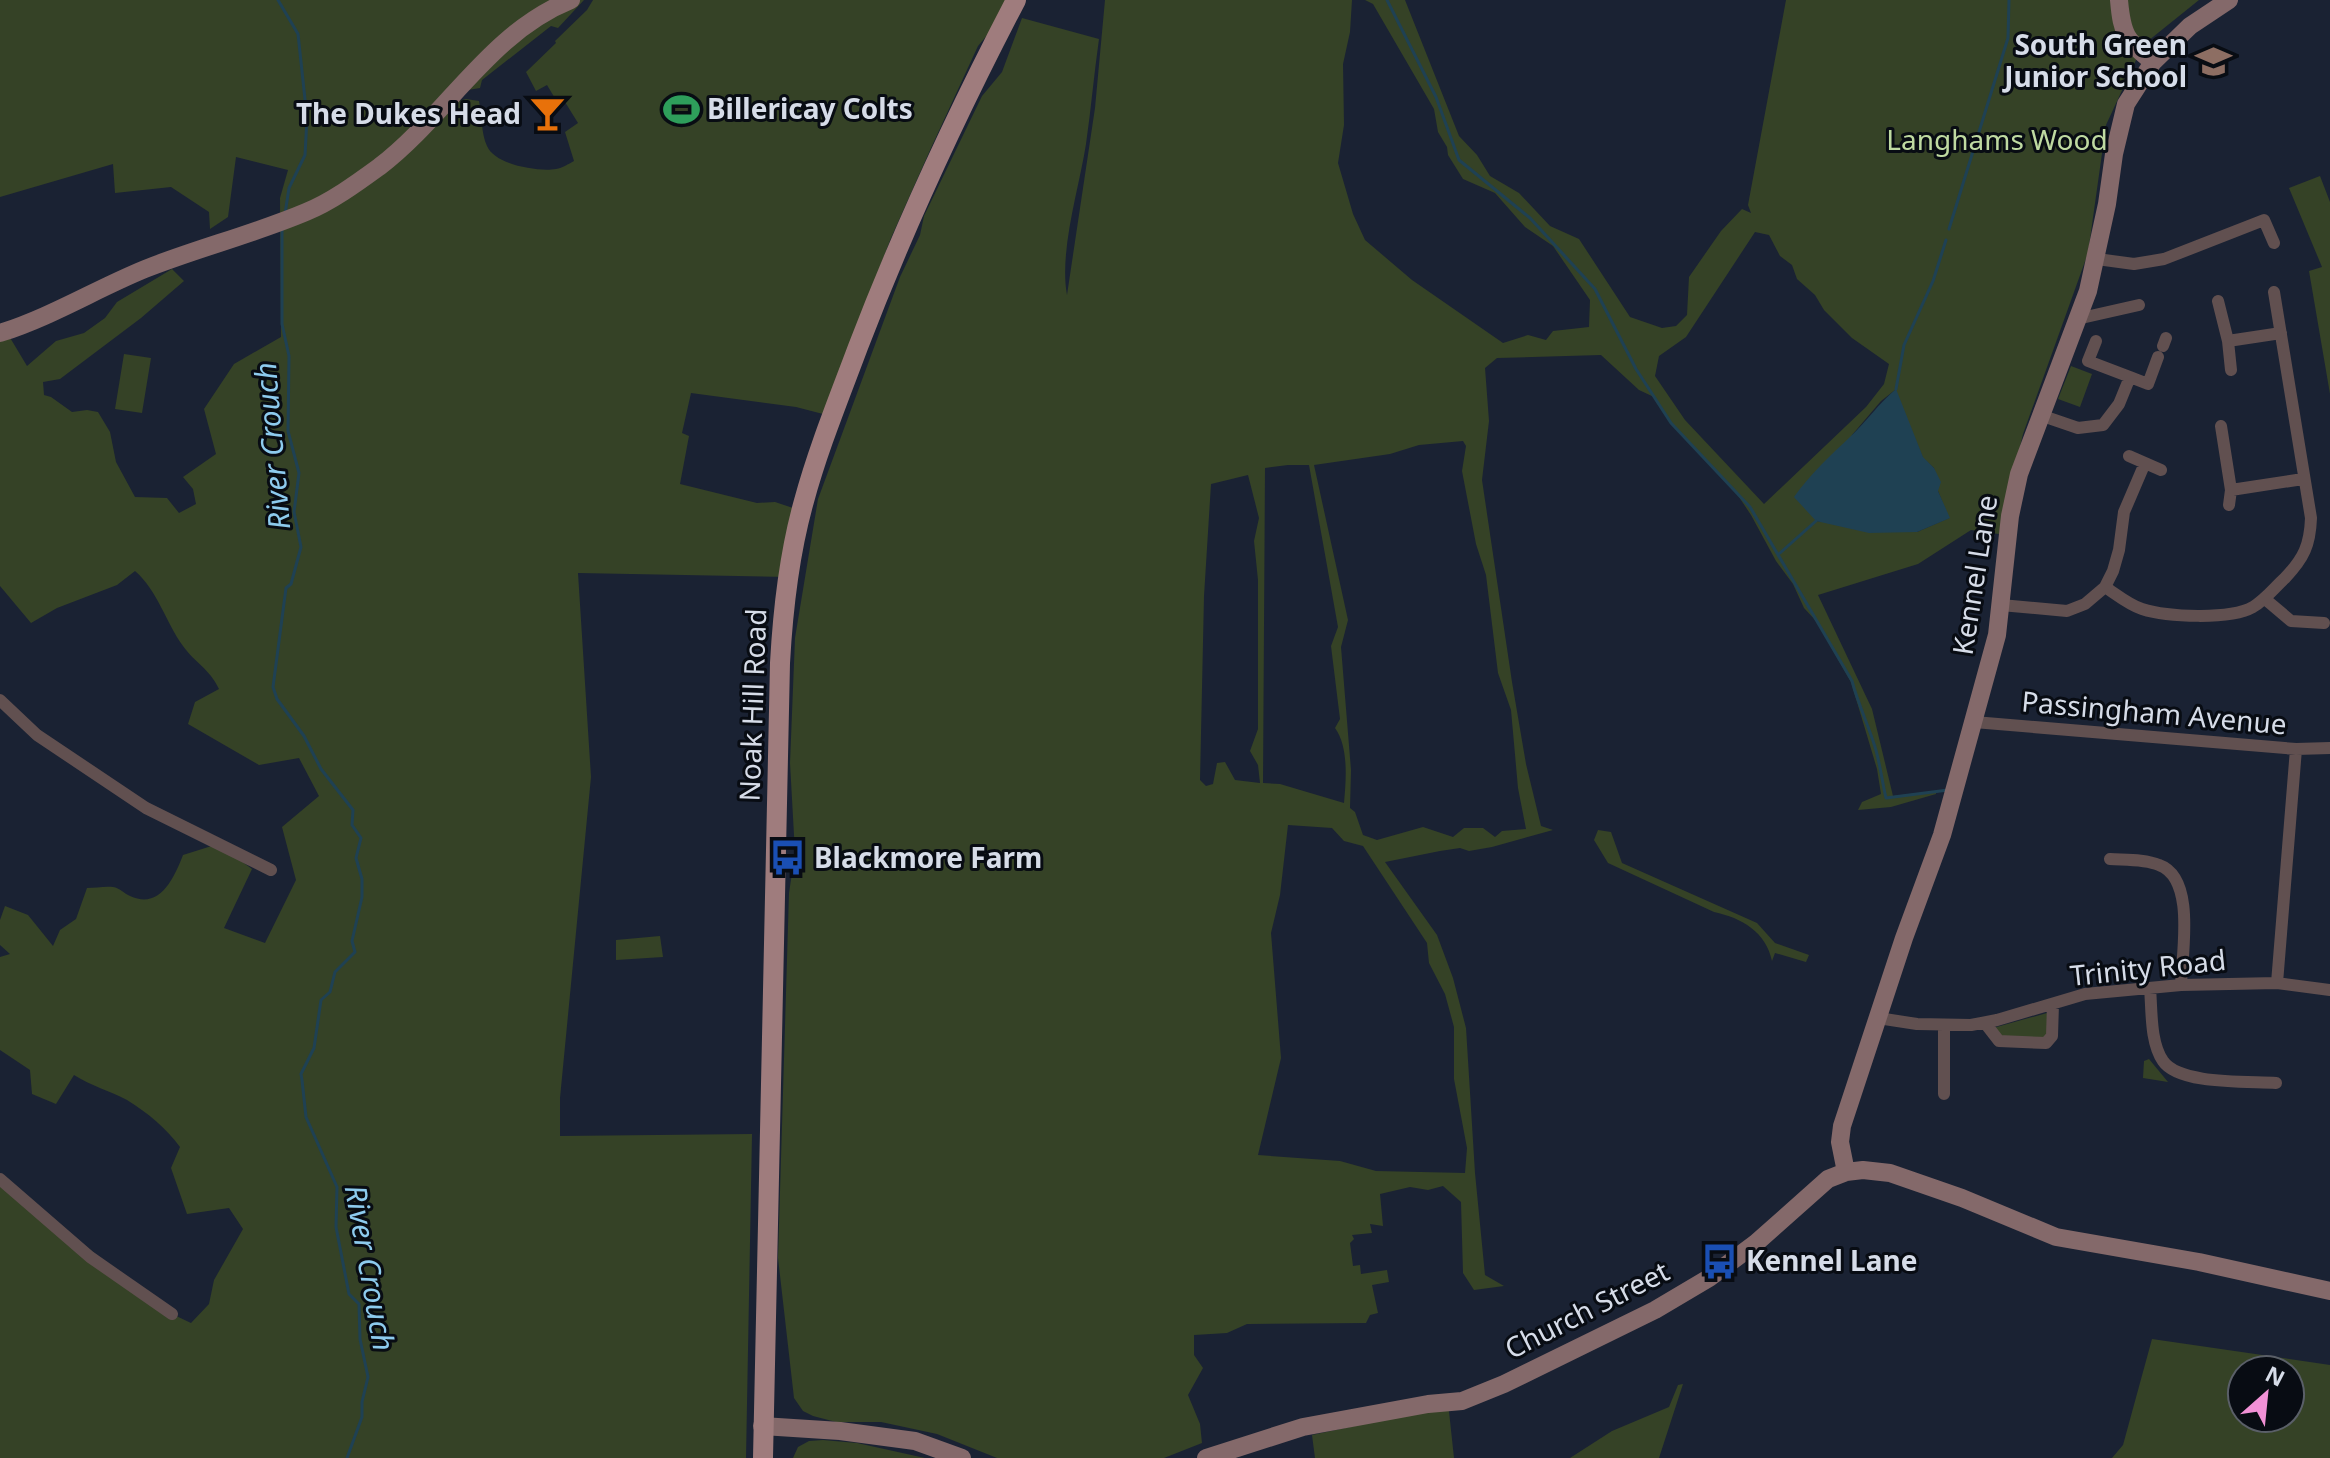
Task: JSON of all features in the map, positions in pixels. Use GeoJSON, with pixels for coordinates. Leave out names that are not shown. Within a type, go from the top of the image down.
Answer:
{"type":"FeatureCollection","features":[{"type":"Feature","properties":{"kind":"main road","name":"Noak Hill Road"},"geometry":{"type":"LineString","coordinates":[[763,1458],[780,663],[787,581],[804,502],[823,439],[891,263],[961,105],[1016,0]]}},
{"type":"Feature","properties":{"kind":"street"},"geometry":{"type":"LineString","coordinates":[[0,333],[44,318],[141,271],[308,211],[379,167],[424,126],[510,37],[529,21],[571,0]]}},
{"type":"Feature","properties":{"kind":"street"},"geometry":{"type":"LineString","coordinates":[[2119,0],[2124,34],[2131,45],[2153,62]]}},
{"type":"Feature","properties":{"kind":"street","name":"Kennel Lane"},"geometry":{"type":"LineString","coordinates":[[1846,1172],[1840,1142],[1842,1126],[1942,835],[1993,654],[2010,516],[2019,474],[2097,259],[2114,154],[2126,104],[2153,62],[2190,26],[2229,0]]}},
{"type":"Feature","properties":{"kind":"street"},"geometry":{"type":"LineString","coordinates":[[2097,259],[2134,264],[2164,259],[2264,220],[2274,243]]}},
{"type":"Feature","properties":{"kind":"street"},"geometry":{"type":"LineString","coordinates":[[2105,587],[2141,609],[2189,615],[2235,614],[2265,599],[2300,563],[2311,540],[2311,518],[2274,292]]}},
{"type":"Feature","properties":{"kind":"street"},"geometry":{"type":"LineString","coordinates":[[2218,301],[2228,341],[2231,370]]}},
{"type":"Feature","properties":{"kind":"street"},"geometry":{"type":"LineString","coordinates":[[2077,319],[2139,305]]}},
{"type":"Feature","properties":{"kind":"street"},"geometry":{"type":"LineString","coordinates":[[2228,341],[2281,333]]}},
{"type":"Feature","properties":{"kind":"street"},"geometry":{"type":"LineString","coordinates":[[2096,341],[2088,361],[2148,384],[2162,347]]}},
{"type":"Feature","properties":{"kind":"street"},"geometry":{"type":"LineString","coordinates":[[2040,415],[2078,428],[2103,425],[2119,404],[2130,377]]}},
{"type":"Feature","properties":{"kind":"street"},"geometry":{"type":"LineString","coordinates":[[2221,426],[2231,490],[2229,505]]}},
{"type":"Feature","properties":{"kind":"street"},"geometry":{"type":"LineString","coordinates":[[2129,456],[2161,470]]}},
{"type":"Feature","properties":{"kind":"street"},"geometry":{"type":"LineString","coordinates":[[2001,605],[2067,611],[2085,604],[2105,587],[2119,550],[2124,512],[2145,463]]}},
{"type":"Feature","properties":{"kind":"street"},"geometry":{"type":"LineString","coordinates":[[2231,490],[2303,479]]}},
{"type":"Feature","properties":{"kind":"street"},"geometry":{"type":"LineString","coordinates":[[2265,599],[2291,621],[2324,623]]}},
{"type":"Feature","properties":{"kind":"street"},"geometry":{"type":"LineString","coordinates":[[0,700],[37,735],[146,808],[271,870]]}},
{"type":"Feature","properties":{"kind":"street","name":"Passingham Avenue"},"geometry":{"type":"LineString","coordinates":[[1974,722],[2296,749],[2330,748]]}},
{"type":"Feature","properties":{"kind":"street"},"geometry":{"type":"LineString","coordinates":[[2277,983],[2296,749]]}},
{"type":"Feature","properties":{"kind":"street"},"geometry":{"type":"LineString","coordinates":[[2110,859],[2159,865],[2171,872],[2181,885],[2184,904],[2181,985]]}},
{"type":"Feature","properties":{"kind":"street","name":"Trinity Road"},"geometry":{"type":"LineString","coordinates":[[1878,1018],[1944,1026],[1985,1023],[2085,994],[2181,985],[2277,983],[2330,990]]}},
{"type":"Feature","properties":{"kind":"street"},"geometry":{"type":"LineString","coordinates":[[2150,988],[2155,1041],[2162,1060],[2169,1068],[2183,1076],[2276,1083]]}},
{"type":"Feature","properties":{"kind":"street"},"geometry":{"type":"LineString","coordinates":[[1985,1023],[1999,1041],[2046,1043],[2052,1036],[2053,1004]]}},
{"type":"Feature","properties":{"kind":"street"},"geometry":{"type":"LineString","coordinates":[[1944,1026],[1944,1094]]}},
{"type":"Feature","properties":{"kind":"street"},"geometry":{"type":"LineString","coordinates":[[1846,1172],[1890,1173],[1962,1198],[2056,1237],[2199,1262],[2330,1291]]}},
{"type":"Feature","properties":{"kind":"street","name":"Church Street"},"geometry":{"type":"LineString","coordinates":[[1213,1457],[1303,1427],[1422,1405],[1462,1401],[1504,1384],[1655,1310],[1709,1278],[1756,1243],[1828,1179],[1846,1172]]}},
{"type":"Feature","properties":{"kind":"street"},"geometry":{"type":"LineString","coordinates":[[0,1179],[90,1257],[172,1314]]}},
{"type":"Feature","properties":{"kind":"street"},"geometry":{"type":"LineString","coordinates":[[762,1426],[840,1431],[915,1441],[962,1458]]}},
{"type":"Feature","properties":{"kind":"green space"},"geometry":{"type":"Polygon","coordinates":[[[0,0],[584,0],[558,28],[551,26],[482,80],[480,88],[456,92],[446,105],[466,99],[479,101],[484,135],[492,153],[518,166],[548,170],[574,161],[565,132],[578,123],[565,102],[559,105],[547,85],[536,91],[526,72],[587,10],[593,0],[1011,0],[999,21],[978,46],[931,148],[891,238],[823,414],[796,407],[691,393],[682,433],[689,436],[680,484],[757,503],[775,502],[802,511],[788,577],[578,573],[591,777],[560,1098],[560,1136],[752,1134],[746,1458],[0,1458],[0,1179],[172,1314],[191,1323],[209,1304],[214,1280],[243,1229],[229,1208],[187,1214],[171,1168],[180,1147],[156,1121],[127,1100],[74,1075],[56,1104],[32,1094],[30,1070],[0,1050],[0,957],[10,954],[0,945],[0,920],[5,906],[28,915],[53,946],[60,930],[76,919],[87,888],[113,887],[130,896],[150,899],[170,882],[183,855],[218,844],[252,869],[224,928],[265,943],[296,880],[282,827],[319,796],[299,758],[259,765],[188,724],[195,702],[219,689],[183,646],[156,597],[135,571],[117,585],[57,608],[31,623],[0,586],[0,333],[6,331],[27,366],[56,341],[84,333],[105,318],[117,302],[172,269],[184,281],[60,379],[43,382],[44,395],[72,412],[98,412],[110,432],[116,462],[135,497],[167,498],[179,513],[196,504],[193,489],[183,477],[216,454],[204,409],[234,364],[281,337],[280,198],[288,170],[236,157],[228,217],[210,229],[209,212],[171,187],[115,193],[113,164],[0,197],[0,0]]]}},
{"type":"Feature","properties":{"kind":"green space","name":"Langhams Wood"},"geometry":{"type":"Polygon","coordinates":[[[1105,0],[1352,0],[1350,32],[1343,64],[1344,125],[1338,163],[1353,214],[1365,240],[1412,280],[1503,343],[1528,335],[1546,340],[1553,331],[1589,327],[1590,300],[1553,246],[1525,227],[1495,193],[1463,179],[1438,132],[1434,109],[1373,4],[1365,0],[1405,0],[1459,136],[1477,155],[1490,176],[1519,193],[1550,226],[1579,239],[1630,317],[1662,328],[1676,326],[1687,315],[1689,277],[1721,231],[1742,209],[1751,213],[1748,205],[1786,0],[2199,0],[2143,45],[2106,125],[2088,253],[2023,434],[1999,534],[1971,530],[1918,564],[1818,595],[1872,709],[1893,796],[1936,791],[1936,794],[1891,807],[1858,810],[1862,802],[1881,794],[1877,769],[1851,682],[1733,488],[1671,423],[1654,397],[1639,390],[1601,355],[1497,358],[1485,368],[1489,421],[1482,480],[1526,764],[1541,826],[1553,830],[1492,847],[1469,851],[1460,848],[1385,862],[1437,935],[1453,978],[1466,1028],[1485,1275],[1504,1286],[1474,1290],[1463,1273],[1461,1202],[1443,1186],[1428,1190],[1410,1187],[1380,1194],[1383,1226],[1370,1224],[1372,1233],[1352,1235],[1354,1239],[1350,1243],[1353,1266],[1360,1265],[1361,1274],[1387,1270],[1389,1282],[1372,1285],[1378,1313],[1370,1315],[1366,1323],[1247,1324],[1227,1333],[1194,1335],[1194,1355],[1203,1368],[1188,1395],[1200,1424],[1202,1443],[1164,1458],[997,1458],[937,1434],[881,1422],[836,1422],[813,1416],[803,1411],[794,1398],[778,1258],[789,893],[795,853],[790,763],[795,638],[818,499],[900,277],[920,235],[924,216],[982,96],[1002,72],[1022,18],[1099,39],[1086,144],[1068,240],[1067,295],[1095,108],[1105,0]],[[1755,232],[1686,337],[1659,356],[1655,376],[1685,420],[1764,504],[1866,407],[1884,384],[1889,364],[1852,338],[1824,310],[1815,295],[1797,279],[1792,265],[1780,256],[1769,235],[1755,232]],[[1895,390],[1881,401],[1852,435],[1816,521],[1917,532],[1949,518],[1938,491],[1934,468],[1923,458],[1895,390]],[[1463,441],[1419,445],[1390,454],[1314,465],[1348,620],[1341,647],[1351,770],[1350,808],[1355,812],[1363,835],[1377,840],[1423,827],[1453,837],[1464,828],[1483,828],[1495,837],[1502,831],[1526,829],[1518,788],[1511,710],[1498,673],[1486,575],[1476,544],[1462,471],[1466,446],[1463,441]],[[1309,465],[1265,468],[1263,783],[1280,784],[1344,803],[1346,764],[1343,745],[1335,728],[1340,719],[1331,646],[1338,627],[1309,465]],[[1248,475],[1211,484],[1204,596],[1200,780],[1206,786],[1213,784],[1217,763],[1225,762],[1235,780],[1260,783],[1258,765],[1250,751],[1258,729],[1258,580],[1254,541],[1259,518],[1248,475]],[[1288,825],[1280,895],[1271,933],[1281,1058],[1258,1155],[1340,1161],[1376,1171],[1465,1173],[1467,1148],[1454,1079],[1454,1027],[1445,994],[1429,963],[1427,943],[1363,846],[1344,841],[1332,828],[1288,825]]]}},
{"type":"Feature","properties":{"kind":"green space"},"geometry":{"type":"Polygon","coordinates":[[[2320,176],[2330,202],[2330,394],[2309,271],[2322,267],[2289,188],[2320,176]]]}},
{"type":"Feature","properties":{"kind":"green space"},"geometry":{"type":"Polygon","coordinates":[[[124,354],[151,358],[142,413],[115,409],[124,354]]]}},
{"type":"Feature","properties":{"kind":"green space"},"geometry":{"type":"Polygon","coordinates":[[[2071,366],[2092,374],[2080,407],[2058,399],[2071,366]]]}},
{"type":"Feature","properties":{"kind":"green space"},"geometry":{"type":"Polygon","coordinates":[[[1598,830],[1611,832],[1622,863],[1757,923],[1775,943],[1809,955],[1806,962],[1775,953],[1772,961],[1764,942],[1743,922],[1714,912],[1608,863],[1594,840],[1598,830]]]}},
{"type":"Feature","properties":{"kind":"green space"},"geometry":{"type":"Polygon","coordinates":[[[660,936],[663,957],[616,960],[616,940],[660,936]]]}},
{"type":"Feature","properties":{"kind":"green space"},"geometry":{"type":"Polygon","coordinates":[[[2047,1013],[2047,1037],[2003,1037],[1993,1028],[2047,1013]]]}},
{"type":"Feature","properties":{"kind":"green space"},"geometry":{"type":"Polygon","coordinates":[[[2149,1059],[2168,1082],[2143,1078],[2144,1061],[2149,1059]]]}},
{"type":"Feature","properties":{"kind":"green space"},"geometry":{"type":"Polygon","coordinates":[[[2152,1339],[2255,1354],[2226,1354],[2226,1434],[2306,1434],[2306,1361],[2330,1365],[2330,1458],[2112,1458],[2123,1445],[2152,1339]]]}},
{"type":"Feature","properties":{"kind":"green space"},"geometry":{"type":"Polygon","coordinates":[[[1683,1384],[1659,1458],[1570,1458],[1612,1431],[1669,1407],[1678,1385],[1683,1384]]]}},
{"type":"Feature","properties":{"kind":"green space"},"geometry":{"type":"Polygon","coordinates":[[[1448,1402],[1454,1458],[1315,1458],[1312,1435],[1430,1410],[1448,1402]]]}},
{"type":"Feature","properties":{"kind":"green space"},"geometry":{"type":"Polygon","coordinates":[[[809,1441],[857,1443],[925,1458],[793,1458],[798,1447],[809,1441]]]}},
{"type":"Feature","properties":{"kind":"water"},"geometry":{"type":"Polygon","coordinates":[[[1896,389],[1923,457],[1934,468],[1941,482],[1938,491],[1950,518],[1917,532],[1869,533],[1816,521],[1794,497],[1814,472],[1896,389]]]}},
{"type":"Feature","properties":{"kind":"waterway","name":"River Crouch"},"geometry":{"type":"LineString","coordinates":[[278,0],[298,34],[307,118],[305,155],[289,188],[285,214]]}},
{"type":"Feature","properties":{"kind":"waterway"},"geometry":{"type":"LineString","coordinates":[[1387,0],[1436,97],[1459,160],[1530,218],[1595,289],[1636,369],[1671,423],[1750,507],[1852,681],[1875,747],[1886,798],[1948,790]]}},
{"type":"Feature","properties":{"kind":"waterway"},"geometry":{"type":"LineString","coordinates":[[1949,229],[2008,38],[2009,0]]}},
{"type":"Feature","properties":{"kind":"waterway","name":"River Crouch"},"geometry":{"type":"LineString","coordinates":[[282,230],[282,324],[289,356],[288,431],[299,473],[294,512],[301,547],[291,584],[286,588],[273,687],[277,699],[304,736],[321,769],[353,810],[352,825],[361,838],[356,858],[362,879],[362,897],[352,941],[355,952],[335,972],[330,992],[321,1000],[314,1048],[301,1074],[306,1117],[337,1187],[336,1227],[349,1294],[359,1304],[360,1339],[368,1377],[362,1417],[347,1458]]}},
{"type":"Feature","properties":{"kind":"waterway"},"geometry":{"type":"LineString","coordinates":[[1896,389],[1904,345],[1933,281],[1946,240]]}},
{"type":"Feature","properties":{"kind":"waterway"},"geometry":{"type":"LineString","coordinates":[[1780,553],[1816,521]]}},
{"type":"Feature","properties":{"kind":"place","name":"South Green Junior School"},"geometry":{"type":"Point","coordinates":[2213,61]}},
{"type":"Feature","properties":{"kind":"place","name":"Billericay Colts"},"geometry":{"type":"Point","coordinates":[681,109]}},
{"type":"Feature","properties":{"kind":"place","name":"The Dukes Head"},"geometry":{"type":"Point","coordinates":[547,114]}},
{"type":"Feature","properties":{"kind":"place","name":"Blackmore Farm"},"geometry":{"type":"Point","coordinates":[788,858]}},
{"type":"Feature","properties":{"kind":"place","name":"Kennel Lane"},"geometry":{"type":"Point","coordinates":[1720,1261]}}]}
